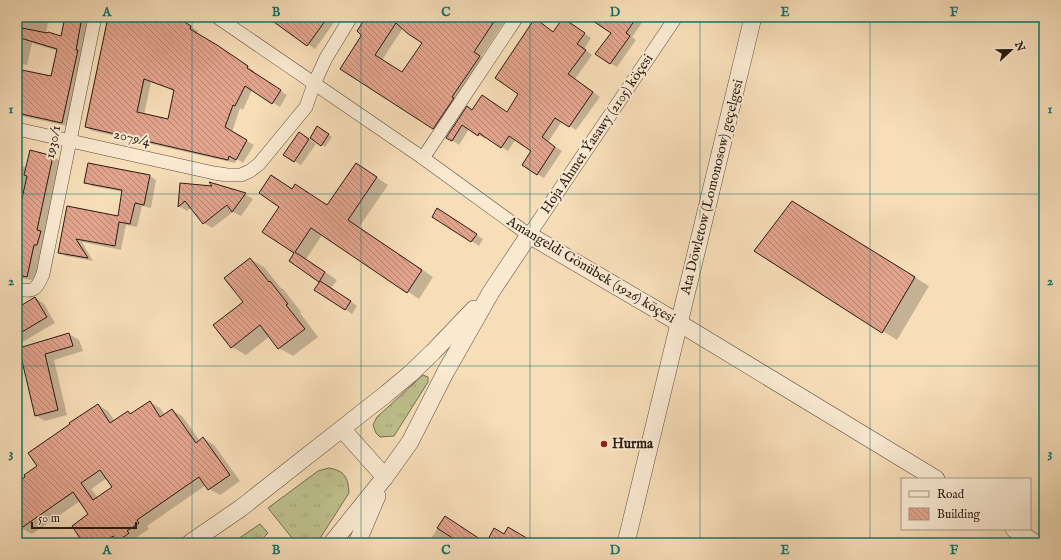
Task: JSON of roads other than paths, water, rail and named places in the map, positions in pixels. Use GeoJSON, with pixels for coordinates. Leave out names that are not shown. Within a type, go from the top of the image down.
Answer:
{"type":"FeatureCollection","features":[{"type":"Feature","properties":{"kind":"street","name":"1930/1"},"geometry":{"type":"LineString","coordinates":[[17,289],[27,291],[34,289],[39,283],[43,274],[96,17]]}},
{"type":"Feature","properties":{"kind":"street","name":"Amangeldi Gönübek (1926) köçesi"},"geometry":{"type":"LineString","coordinates":[[217,17],[423,158],[528,235],[679,323],[934,478]]}},
{"type":"Feature","properties":{"kind":"street"},"geometry":{"type":"LineString","coordinates":[[314,84],[326,58],[352,17]]}},
{"type":"Feature","properties":{"kind":"street"},"geometry":{"type":"LineString","coordinates":[[423,158],[517,17]]}},
{"type":"Feature","properties":{"kind":"street","name":"Hoja Ahmet Ýasawy (2105) köçesi"},"geometry":{"type":"LineString","coordinates":[[332,543],[402,454],[416,431],[445,373],[491,292],[676,17]]}},
{"type":"Feature","properties":{"kind":"street","name":"Ata Döwletow (Lomonosow) geçelgesi"},"geometry":{"type":"LineString","coordinates":[[626,543],[753,17]]}},
{"type":"Feature","properties":{"kind":"street","name":"2079/4"},"geometry":{"type":"LineString","coordinates":[[17,129],[214,173],[241,175],[250,171],[259,164],[306,107],[314,84]]}},
{"type":"Feature","properties":{"kind":"street","name":"Hoja Ahmet Ýasawy (2105) köçesi"},"geometry":{"type":"LineString","coordinates":[[190,543],[241,508],[410,374],[491,292]]}},
{"type":"Feature","properties":{"kind":"street"},"geometry":{"type":"LineString","coordinates":[[342,429],[385,477]]}},
{"type":"Feature","properties":{"kind":"street","name":"Hoja Ahmet Ýasawy (2105) köçesi"},"geometry":{"type":"LineString","coordinates":[[357,543],[385,477]]}},
{"type":"Feature","properties":{"kind":"street"},"geometry":{"type":"LineString","coordinates":[[1016,530],[1035,543]]}},
{"type":"Feature","properties":{"kind":"place","name":"Hurma"},"geometry":{"type":"Point","coordinates":[604,444]}}]}
